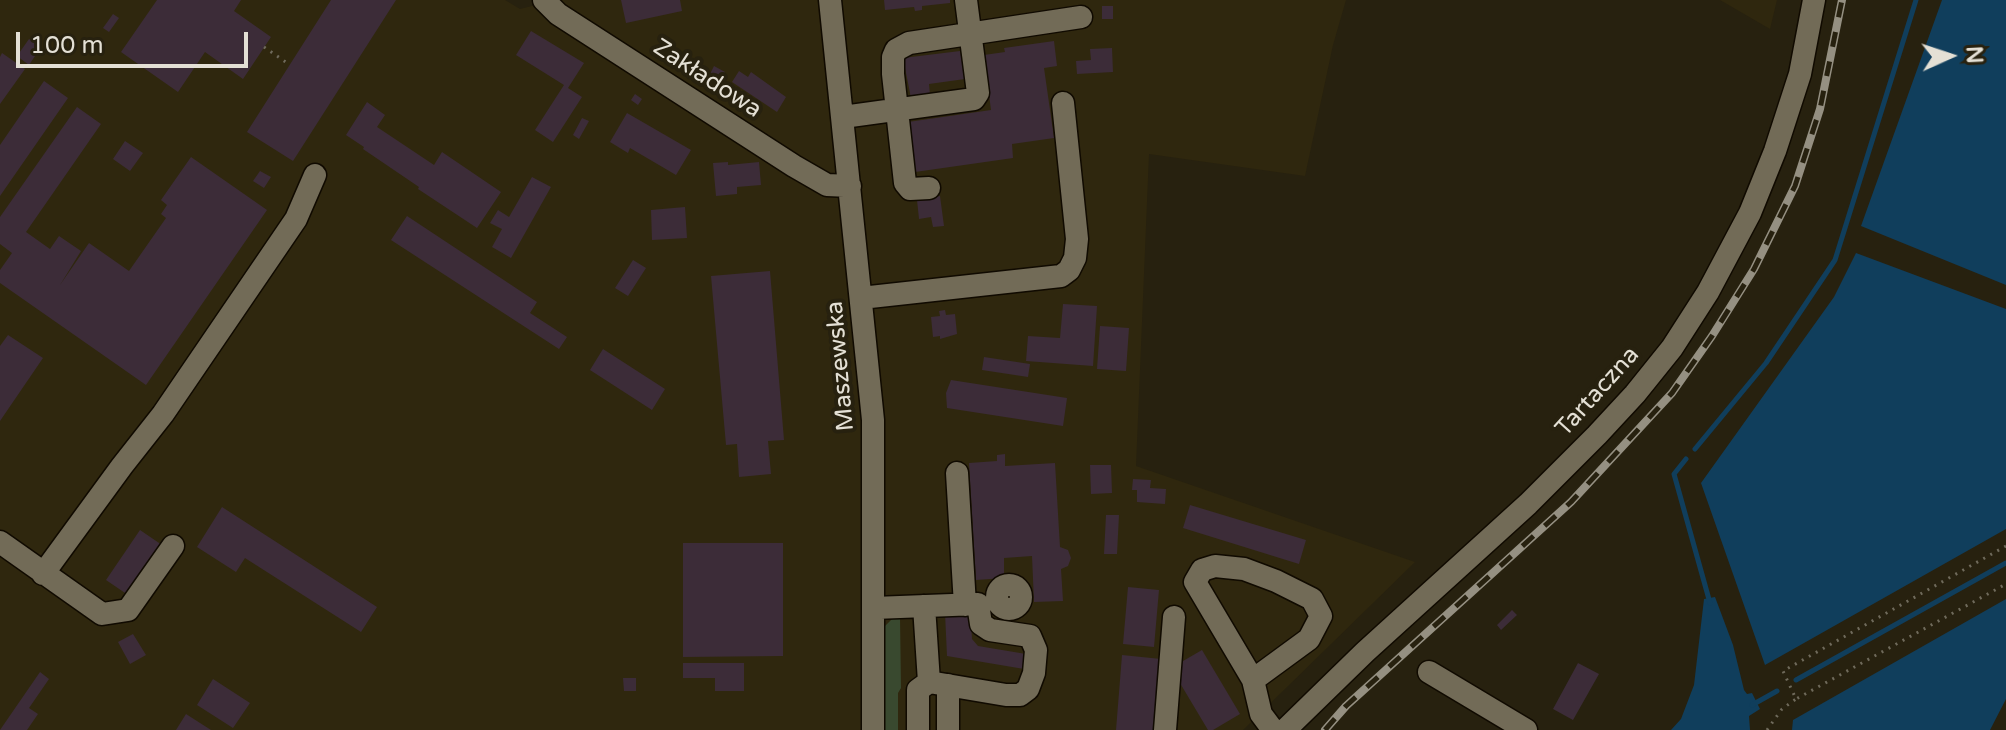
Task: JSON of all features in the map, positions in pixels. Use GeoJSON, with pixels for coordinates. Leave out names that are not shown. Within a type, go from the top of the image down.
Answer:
{"type":"FeatureCollection","features":[{"type":"Feature","properties":{"kind":"street","name":"Zakładowa"},"geometry":{"type":"LineString","coordinates":[[544,0],[558,14],[799,158],[827,185],[850,186]]}},
{"type":"Feature","properties":{"kind":"street","name":"Maszewska"},"geometry":{"type":"LineString","coordinates":[[830,0],[873,432],[873,730]]}},
{"type":"Feature","properties":{"kind":"street"},"geometry":{"type":"LineString","coordinates":[[843,117],[974,99],[966,0]]}},
{"type":"Feature","properties":{"kind":"street","name":"Tartaczna"},"geometry":{"type":"LineString","coordinates":[[1285,730],[1365,652],[1538,494],[1635,394],[1672,348],[1708,292],[1750,213],[1775,151],[1800,74],[1814,0]]}},
{"type":"Feature","properties":{"kind":"street"},"geometry":{"type":"LineString","coordinates":[[929,188],[906,187],[893,57],[896,50],[909,43],[1081,17]]}},
{"type":"Feature","properties":{"kind":"street"},"geometry":{"type":"LineString","coordinates":[[861,298],[1016,283],[1061,276],[1069,270],[1075,258],[1077,239],[1063,103]]}},
{"type":"Feature","properties":{"kind":"street"},"geometry":{"type":"LineString","coordinates":[[43,574],[163,414],[296,219],[315,175]]}},
{"type":"Feature","properties":{"kind":"street"},"geometry":{"type":"LineString","coordinates":[[957,473],[989,604],[981,624],[990,630],[1030,636]]}},
{"type":"Feature","properties":{"kind":"street"},"geometry":{"type":"LineString","coordinates":[[0,542],[102,614],[128,610],[173,546]]}},
{"type":"Feature","properties":{"kind":"street"},"geometry":{"type":"LineString","coordinates":[[1253,680],[1309,639],[1321,616],[1312,599],[1276,581],[1244,569],[1215,566],[1202,570],[1195,582],[1253,680],[1261,714],[1273,730]]}},
{"type":"Feature","properties":{"kind":"street"},"geometry":{"type":"LineString","coordinates":[[874,608],[989,604],[1030,636],[1036,650],[1034,673],[1028,689],[1020,695],[939,684],[918,690],[918,730]]}},
{"type":"Feature","properties":{"kind":"street"},"geometry":{"type":"LineString","coordinates":[[924,606],[948,730]]}},
{"type":"Feature","properties":{"kind":"street"},"geometry":{"type":"LineString","coordinates":[[1165,730],[1174,617]]}},
{"type":"Feature","properties":{"kind":"street"},"geometry":{"type":"LineString","coordinates":[[1429,672],[1526,730]]}},
{"type":"Feature","properties":{"kind":"path"},"geometry":{"type":"LineString","coordinates":[[264,47],[290,65]]}},
{"type":"Feature","properties":{"kind":"path"},"geometry":{"type":"LineString","coordinates":[[1796,699],[1783,671],[2006,546]]}},
{"type":"Feature","properties":{"kind":"path"},"geometry":{"type":"LineString","coordinates":[[1767,730],[1782,709],[1796,699],[2006,584]]}},
{"type":"Feature","properties":{"kind":"shaded area"},"geometry":{"type":"Polygon","coordinates":[[[0,0],[505,0],[520,9],[556,0],[1346,0],[1333,45],[1305,176],[1149,154],[1136,466],[1415,562],[1243,730],[0,730],[0,0]]]}},
{"type":"Feature","properties":{"kind":"shaded area"},"geometry":{"type":"Polygon","coordinates":[[[1720,0],[1777,0],[1770,29],[1720,0]]]}},
{"type":"Feature","properties":{"kind":"green space"},"geometry":{"type":"Polygon","coordinates":[[[897,614],[900,616],[901,688],[898,693],[898,730],[881,730],[881,638],[885,626],[897,614]]]}},
{"type":"Feature","properties":{"kind":"water"},"geometry":{"type":"Polygon","coordinates":[[[1942,0],[2006,0],[2006,285],[1861,226],[1942,0]]]}},
{"type":"Feature","properties":{"kind":"water"},"geometry":{"type":"Polygon","coordinates":[[[1856,253],[2006,309],[2006,529],[1765,665],[1701,483],[1834,297],[1856,253]]]}},
{"type":"Feature","properties":{"kind":"water"},"geometry":{"type":"Polygon","coordinates":[[[1715,597],[1733,645],[1744,690],[1747,694],[1752,693],[1760,709],[1749,716],[1750,730],[1671,730],[1681,719],[1694,685],[1704,599],[1715,597]]]}},
{"type":"Feature","properties":{"kind":"water"},"geometry":{"type":"Polygon","coordinates":[[[2006,599],[2006,699],[1990,730],[1792,730],[1793,720],[2006,599]]]}},
{"type":"Feature","properties":{"kind":"building"},"geometry":{"type":"Polygon","coordinates":[[[157,0],[241,0],[234,11],[271,37],[243,79],[205,52],[178,92],[121,52],[157,0]]]}},
{"type":"Feature","properties":{"kind":"building"},"geometry":{"type":"Polygon","coordinates":[[[331,0],[396,0],[293,161],[247,132],[331,0]]]}},
{"type":"Feature","properties":{"kind":"building"},"geometry":{"type":"Polygon","coordinates":[[[621,0],[680,0],[682,11],[626,23],[621,0]]]}},
{"type":"Feature","properties":{"kind":"building"},"geometry":{"type":"Polygon","coordinates":[[[884,0],[950,0],[950,3],[922,6],[922,10],[915,11],[914,7],[885,10],[884,0]]]}},
{"type":"Feature","properties":{"kind":"building"},"geometry":{"type":"Polygon","coordinates":[[[1102,6],[1113,6],[1113,19],[1102,19],[1102,6]]]}},
{"type":"Feature","properties":{"kind":"building"},"geometry":{"type":"Polygon","coordinates":[[[113,14],[119,18],[109,32],[103,28],[113,14]]]}},
{"type":"Feature","properties":{"kind":"building"},"geometry":{"type":"Polygon","coordinates":[[[531,31],[584,63],[568,88],[582,97],[553,142],[535,130],[564,85],[516,55],[531,31]]]}},
{"type":"Feature","properties":{"kind":"building"},"geometry":{"type":"Polygon","coordinates":[[[29,39],[41,47],[29,65],[17,56],[29,39]]]}},
{"type":"Feature","properties":{"kind":"building"},"geometry":{"type":"Polygon","coordinates":[[[1054,41],[1057,66],[1044,68],[1054,138],[1012,144],[1013,158],[915,172],[908,122],[991,110],[984,55],[1005,52],[1004,48],[1054,41]]]}},
{"type":"Feature","properties":{"kind":"building"},"geometry":{"type":"Polygon","coordinates":[[[1112,48],[1113,72],[1077,74],[1076,61],[1091,60],[1090,49],[1112,48]]]}},
{"type":"Feature","properties":{"kind":"building"},"geometry":{"type":"Polygon","coordinates":[[[960,51],[965,79],[929,84],[930,95],[911,98],[903,58],[960,51]]]}},
{"type":"Feature","properties":{"kind":"building"},"geometry":{"type":"Polygon","coordinates":[[[2,53],[25,69],[0,104],[0,57],[2,53]]]}},
{"type":"Feature","properties":{"kind":"building"},"geometry":{"type":"Polygon","coordinates":[[[714,66],[725,72],[720,82],[709,76],[714,66]]]}},
{"type":"Feature","properties":{"kind":"building"},"geometry":{"type":"Polygon","coordinates":[[[739,71],[748,77],[751,72],[786,97],[777,112],[732,82],[739,71]]]}},
{"type":"Feature","properties":{"kind":"building"},"geometry":{"type":"Polygon","coordinates":[[[44,81],[68,98],[0,196],[0,145],[44,81]]]}},
{"type":"Feature","properties":{"kind":"building"},"geometry":{"type":"Polygon","coordinates":[[[635,94],[642,99],[638,105],[631,100],[635,94]]]}},
{"type":"Feature","properties":{"kind":"building"},"geometry":{"type":"Polygon","coordinates":[[[367,102],[385,115],[377,127],[434,165],[442,152],[501,192],[477,228],[346,135],[367,102]]]}},
{"type":"Feature","properties":{"kind":"building"},"geometry":{"type":"Polygon","coordinates":[[[77,107],[101,124],[26,232],[50,249],[59,236],[81,251],[60,285],[89,243],[129,271],[166,218],[161,214],[167,205],[161,200],[191,157],[267,210],[146,385],[0,283],[0,270],[12,253],[0,244],[0,217],[77,107]]]}},
{"type":"Feature","properties":{"kind":"building"},"geometry":{"type":"Polygon","coordinates":[[[627,113],[691,150],[676,175],[630,148],[628,153],[610,142],[627,113]]]}},
{"type":"Feature","properties":{"kind":"building"},"geometry":{"type":"Polygon","coordinates":[[[582,118],[589,121],[579,139],[573,135],[582,118]]]}},
{"type":"Feature","properties":{"kind":"building"},"geometry":{"type":"Polygon","coordinates":[[[125,141],[143,153],[130,171],[113,159],[125,141]]]}},
{"type":"Feature","properties":{"kind":"building"},"geometry":{"type":"Polygon","coordinates":[[[728,162],[728,165],[759,162],[761,185],[737,187],[737,194],[716,196],[713,163],[728,162]]]}},
{"type":"Feature","properties":{"kind":"building"},"geometry":{"type":"Polygon","coordinates":[[[260,171],[271,177],[264,188],[253,181],[260,171]]]}},
{"type":"Feature","properties":{"kind":"building"},"geometry":{"type":"Polygon","coordinates":[[[532,177],[551,187],[511,258],[492,247],[502,229],[490,223],[498,210],[509,217],[532,177]]]}},
{"type":"Feature","properties":{"kind":"building"},"geometry":{"type":"Polygon","coordinates":[[[940,196],[944,226],[933,227],[931,217],[919,219],[917,200],[940,196]]]}},
{"type":"Feature","properties":{"kind":"building"},"geometry":{"type":"Polygon","coordinates":[[[685,207],[687,238],[652,240],[651,210],[685,207]]]}},
{"type":"Feature","properties":{"kind":"building"},"geometry":{"type":"Polygon","coordinates":[[[407,216],[537,302],[530,313],[567,337],[559,349],[391,240],[407,216]]]}},
{"type":"Feature","properties":{"kind":"building"},"geometry":{"type":"Polygon","coordinates":[[[633,260],[646,268],[628,296],[615,288],[633,260]]]}},
{"type":"Feature","properties":{"kind":"building"},"geometry":{"type":"Polygon","coordinates":[[[770,271],[784,440],[768,441],[771,474],[739,477],[737,444],[726,445],[711,276],[770,271]]]}},
{"type":"Feature","properties":{"kind":"building"},"geometry":{"type":"Polygon","coordinates":[[[1063,304],[1097,306],[1093,366],[1026,361],[1028,336],[1060,338],[1063,304]]]}},
{"type":"Feature","properties":{"kind":"building"},"geometry":{"type":"Polygon","coordinates":[[[945,310],[946,315],[955,314],[957,334],[940,339],[940,336],[933,337],[931,317],[940,316],[939,311],[945,310]]]}},
{"type":"Feature","properties":{"kind":"building"},"geometry":{"type":"Polygon","coordinates":[[[1100,326],[1129,328],[1126,371],[1097,369],[1100,326]]]}},
{"type":"Feature","properties":{"kind":"building"},"geometry":{"type":"Polygon","coordinates":[[[8,335],[43,358],[0,421],[0,346],[8,335]]]}},
{"type":"Feature","properties":{"kind":"building"},"geometry":{"type":"Polygon","coordinates":[[[603,349],[665,389],[652,410],[590,370],[603,349]]]}},
{"type":"Feature","properties":{"kind":"building"},"geometry":{"type":"Polygon","coordinates":[[[984,357],[1030,364],[1028,377],[982,370],[984,357]]]}},
{"type":"Feature","properties":{"kind":"building"},"geometry":{"type":"Polygon","coordinates":[[[951,380],[1067,398],[1063,426],[947,408],[946,393],[951,380]]]}},
{"type":"Feature","properties":{"kind":"building"},"geometry":{"type":"Polygon","coordinates":[[[1005,454],[1005,466],[1055,463],[1060,547],[1068,550],[1071,558],[1068,566],[1061,569],[1063,601],[1034,602],[1032,556],[1004,558],[1004,578],[976,580],[969,463],[997,461],[997,455],[1005,454]]]}},
{"type":"Feature","properties":{"kind":"building"},"geometry":{"type":"Polygon","coordinates":[[[1090,465],[1111,465],[1112,493],[1091,494],[1090,465]]]}},
{"type":"Feature","properties":{"kind":"building"},"geometry":{"type":"Polygon","coordinates":[[[1133,479],[1151,480],[1150,488],[1166,489],[1165,504],[1137,502],[1137,490],[1132,490],[1133,479]]]}},
{"type":"Feature","properties":{"kind":"building"},"geometry":{"type":"Polygon","coordinates":[[[1190,505],[1306,540],[1299,564],[1183,528],[1190,505]]]}},
{"type":"Feature","properties":{"kind":"building"},"geometry":{"type":"Polygon","coordinates":[[[222,507],[377,607],[361,632],[245,558],[236,572],[197,547],[222,507]]]}},
{"type":"Feature","properties":{"kind":"building"},"geometry":{"type":"Polygon","coordinates":[[[1106,515],[1119,515],[1117,554],[1104,554],[1106,515]]]}},
{"type":"Feature","properties":{"kind":"building"},"geometry":{"type":"Polygon","coordinates":[[[140,530],[162,545],[128,595],[106,580],[140,530]]]}},
{"type":"Feature","properties":{"kind":"building"},"geometry":{"type":"Polygon","coordinates":[[[683,543],[783,543],[783,656],[683,657],[683,543]]]}},
{"type":"Feature","properties":{"kind":"building"},"geometry":{"type":"Polygon","coordinates":[[[1128,587],[1159,590],[1154,647],[1123,644],[1128,587]]]}},
{"type":"Feature","properties":{"kind":"building"},"geometry":{"type":"Polygon","coordinates":[[[1512,610],[1517,615],[1501,630],[1497,625],[1512,610]]]}},
{"type":"Feature","properties":{"kind":"building"},"geometry":{"type":"Polygon","coordinates":[[[970,611],[972,639],[978,646],[1026,654],[1024,669],[947,656],[945,613],[970,611]]]}},
{"type":"Feature","properties":{"kind":"building"},"geometry":{"type":"Polygon","coordinates":[[[133,634],[146,655],[130,664],[118,642],[133,634]]]}},
{"type":"Feature","properties":{"kind":"building"},"geometry":{"type":"Polygon","coordinates":[[[1202,650],[1240,714],[1213,730],[1208,730],[1171,668],[1202,650]]]}},
{"type":"Feature","properties":{"kind":"building"},"geometry":{"type":"Polygon","coordinates":[[[1122,655],[1161,659],[1155,730],[1116,730],[1122,655]]]}},
{"type":"Feature","properties":{"kind":"building"},"geometry":{"type":"Polygon","coordinates":[[[683,663],[744,663],[744,691],[715,691],[715,678],[683,678],[683,663]]]}},
{"type":"Feature","properties":{"kind":"building"},"geometry":{"type":"Polygon","coordinates":[[[1578,663],[1599,674],[1573,720],[1553,709],[1578,663]]]}},
{"type":"Feature","properties":{"kind":"building"},"geometry":{"type":"Polygon","coordinates":[[[40,672],[49,679],[29,708],[38,714],[27,730],[0,730],[40,672]]]}},
{"type":"Feature","properties":{"kind":"building"},"geometry":{"type":"Polygon","coordinates":[[[623,678],[636,678],[636,691],[624,691],[623,678]]]}},
{"type":"Feature","properties":{"kind":"building"},"geometry":{"type":"Polygon","coordinates":[[[213,679],[250,703],[233,728],[197,705],[213,679]]]}},
{"type":"Feature","properties":{"kind":"building"},"geometry":{"type":"Polygon","coordinates":[[[186,714],[211,730],[176,730],[186,714]]]}},
{"type":"Feature","properties":{"kind":"waterway"},"geometry":{"type":"LineString","coordinates":[[1695,449],[1766,363],[1835,260],[1916,0]]}},
{"type":"Feature","properties":{"kind":"waterway"},"geometry":{"type":"LineString","coordinates":[[1686,459],[1674,474],[1710,603]]}},
{"type":"Feature","properties":{"kind":"waterway"},"geometry":{"type":"LineString","coordinates":[[1796,680],[2006,563]]}},
{"type":"Feature","properties":{"kind":"waterway"},"geometry":{"type":"LineString","coordinates":[[1752,705],[1777,691]]}},
{"type":"Feature","properties":{"kind":"railway"},"geometry":{"type":"LineString","coordinates":[[1325,730],[1346,706],[1571,502],[1672,393],[1754,269],[1795,186],[1820,109],[1842,0]]}}]}
